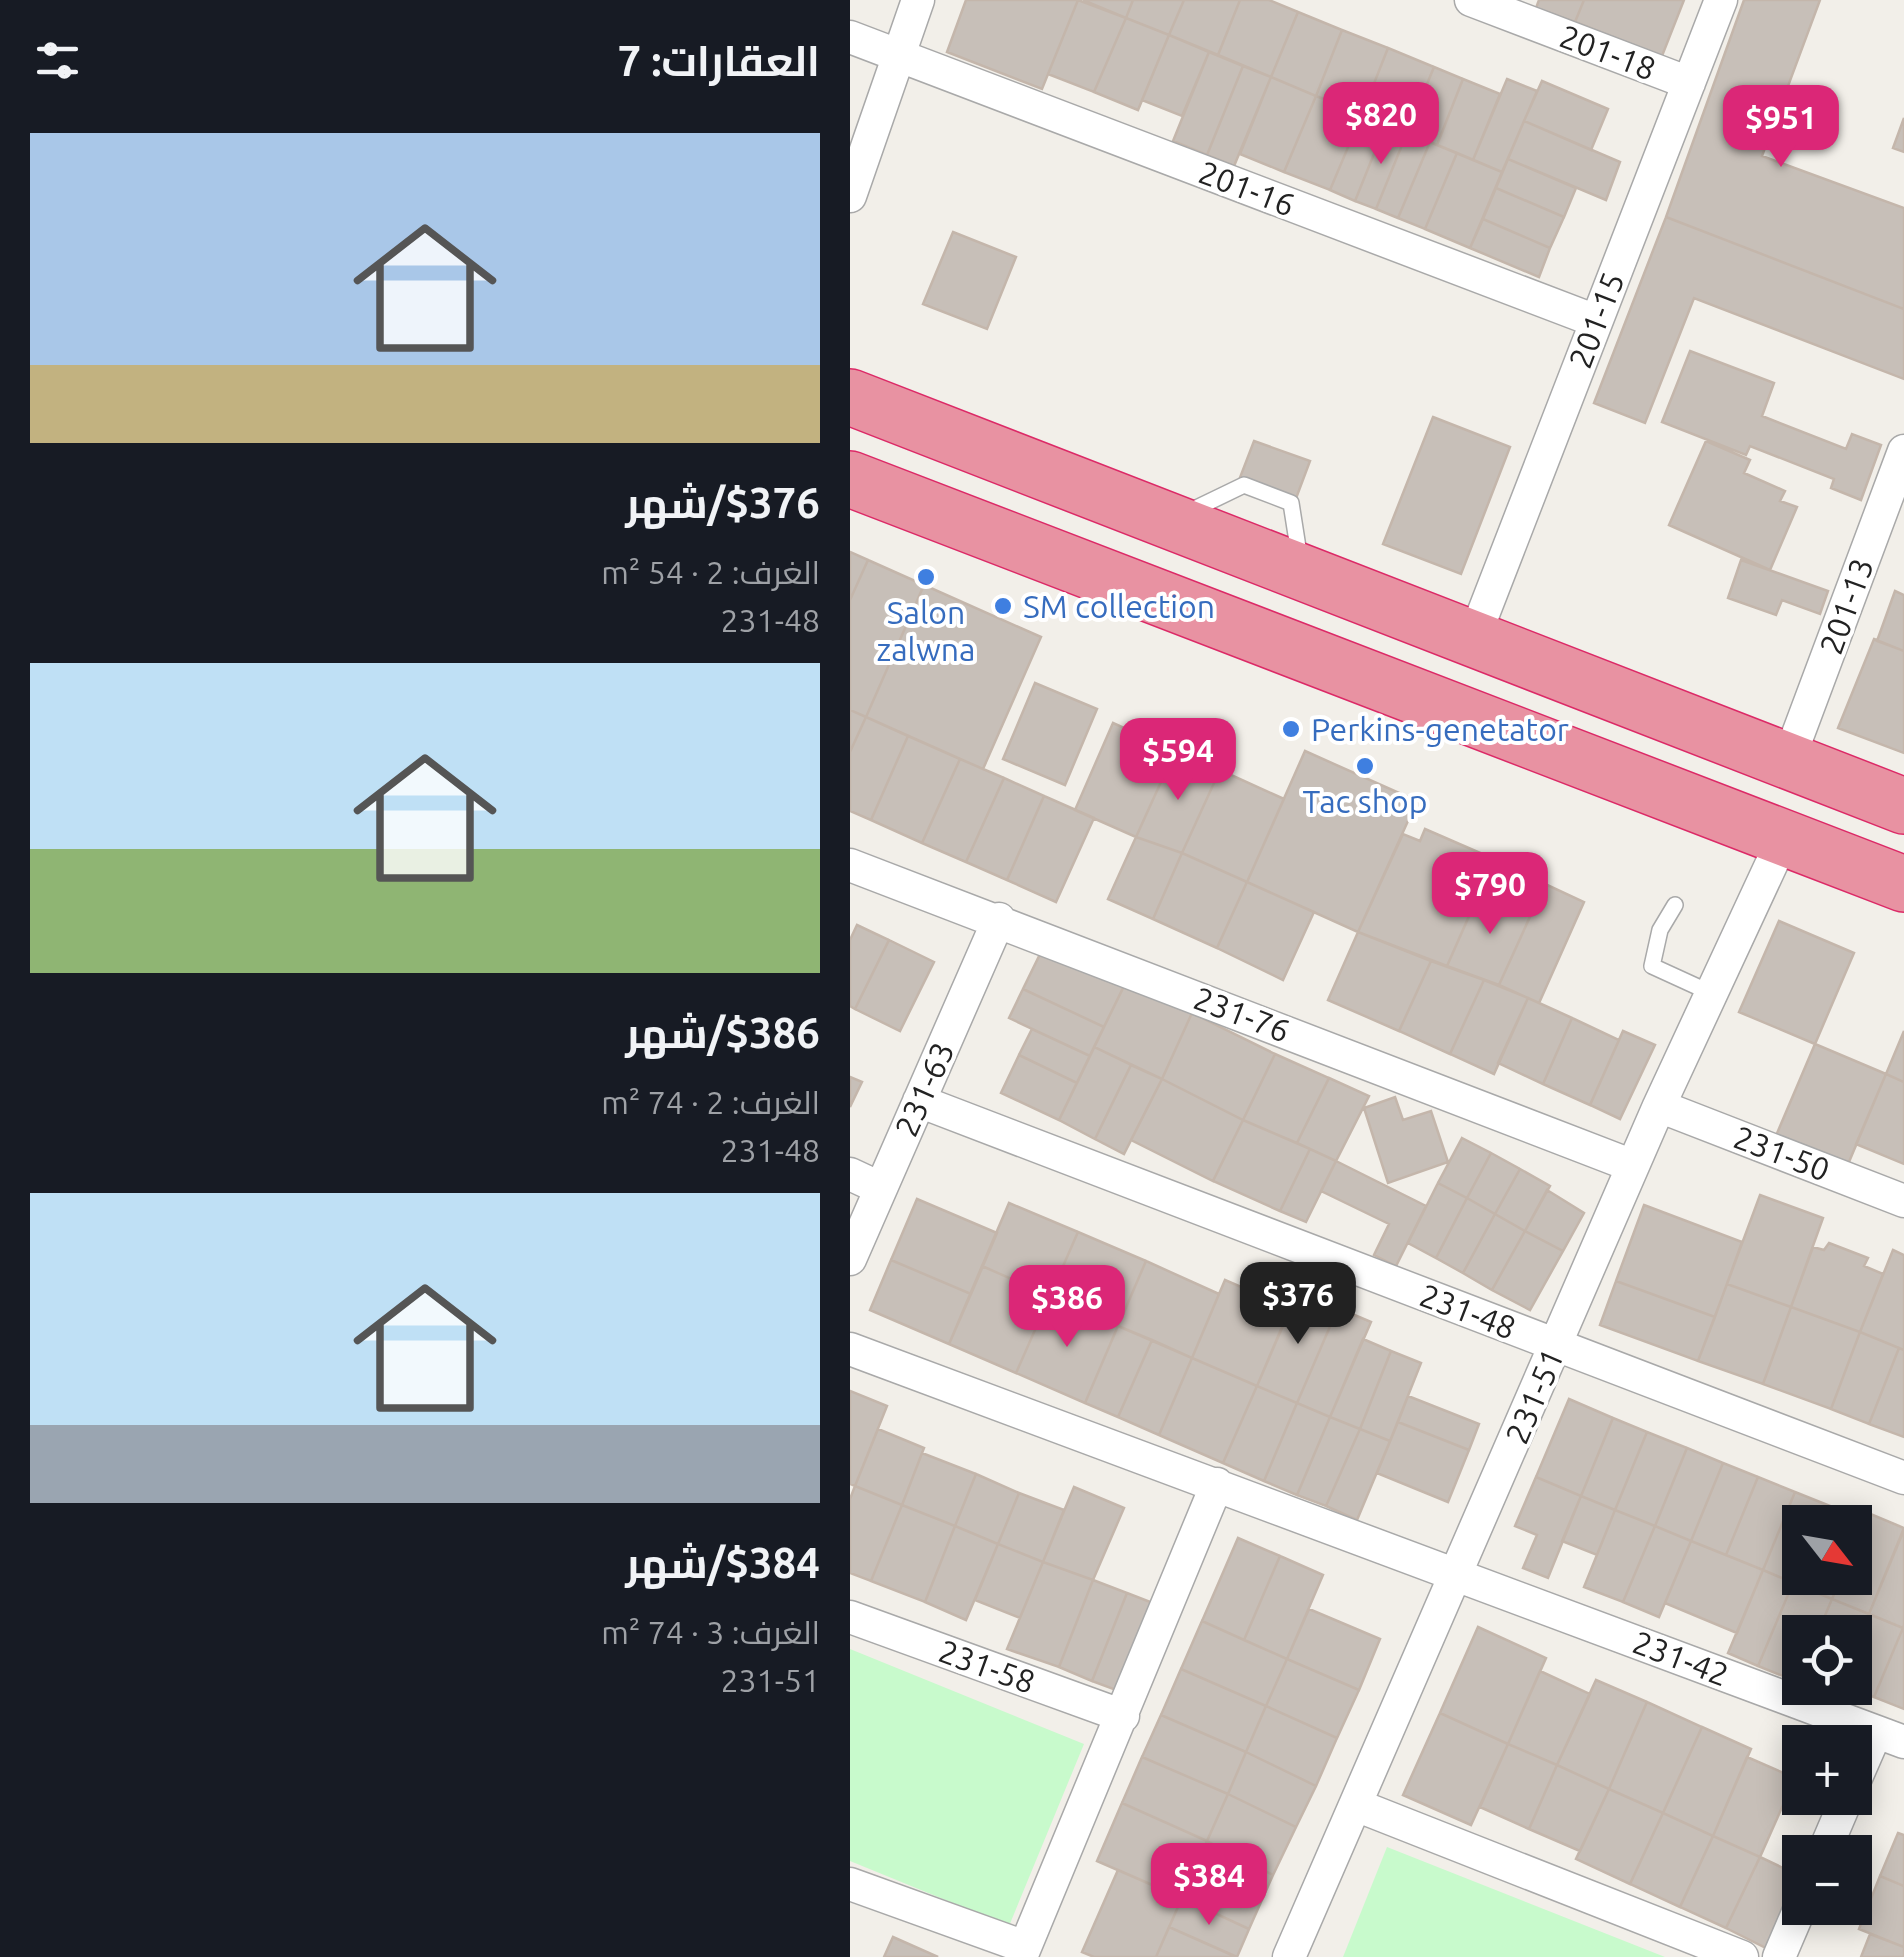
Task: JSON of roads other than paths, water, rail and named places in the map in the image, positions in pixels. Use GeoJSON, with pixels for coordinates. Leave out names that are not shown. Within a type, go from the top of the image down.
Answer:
{"type":"FeatureCollection","features":[{"type":"Feature","properties":{"kind":"highway"},"geometry":{"type":"LineString","coordinates":[[850,397],[1904,806]]}},
{"type":"Feature","properties":{"kind":"highway"},"geometry":{"type":"LineString","coordinates":[[850,480],[1904,884]]}},
{"type":"Feature","properties":{"kind":"highway"},"geometry":{"type":"LineString","coordinates":[[1565,753],[1594,753],[1610,738],[1615,716],[1612,705],[1590,685]]}},
{"type":"Feature","properties":{"kind":"highway"},"geometry":{"type":"LineString","coordinates":[[1688,800],[1666,784],[1658,762],[1661,751],[1675,734],[1706,731]]}},
{"type":"Feature","properties":{"kind":"street"},"geometry":{"type":"LineString","coordinates":[[850,196],[918,0]]}},
{"type":"Feature","properties":{"kind":"street","name":"201-18"},"geometry":{"type":"LineString","coordinates":[[1471,0],[1689,82]]}},
{"type":"Feature","properties":{"kind":"street","name":"201-15"},"geometry":{"type":"LineString","coordinates":[[1472,640],[1720,0]]}},
{"type":"Feature","properties":{"kind":"street","name":"201-16"},"geometry":{"type":"LineString","coordinates":[[850,37],[1596,321]]}},
{"type":"Feature","properties":{"kind":"street","name":"201-13"},"geometry":{"type":"LineString","coordinates":[[1788,762],[1897,491],[1904,451]]}},
{"type":"Feature","properties":{"kind":"street","name":"231-51"},"geometry":{"type":"LineString","coordinates":[[1290,1957],[1659,1106],[1784,837]]}},
{"type":"Feature","properties":{"kind":"street","name":"231-76"},"geometry":{"type":"LineString","coordinates":[[850,865],[999,919],[1633,1166]]}},
{"type":"Feature","properties":{"kind":"street","name":"231-63"},"geometry":{"type":"LineString","coordinates":[[850,1259],[999,919]]}},
{"type":"Feature","properties":{"kind":"street","name":"231-48"},"geometry":{"type":"LineString","coordinates":[[920,1101],[1904,1478]]}},
{"type":"Feature","properties":{"kind":"street","name":"231-50"},"geometry":{"type":"LineString","coordinates":[[1659,1106],[1904,1201]]}},
{"type":"Feature","properties":{"kind":"street"},"geometry":{"type":"LineString","coordinates":[[850,1174],[880,1188]]}},
{"type":"Feature","properties":{"kind":"street","name":"231-42"},"geometry":{"type":"LineString","coordinates":[[850,1349],[1890,1737]]}},
{"type":"Feature","properties":{"kind":"street"},"geometry":{"type":"LineString","coordinates":[[850,1884],[1023,1952],[1217,1484]]}},
{"type":"Feature","properties":{"kind":"street","name":"231-58"},"geometry":{"type":"LineString","coordinates":[[850,1617],[1123,1716]]}},
{"type":"Feature","properties":{"kind":"street"},"geometry":{"type":"LineString","coordinates":[[1872,1759],[1890,1737]]}},
{"type":"Feature","properties":{"kind":"street"},"geometry":{"type":"LineString","coordinates":[[1356,1805],[1742,1957]]}},
{"type":"Feature","properties":{"kind":"street"},"geometry":{"type":"LineString","coordinates":[[1779,1957],[1793,1925]]}},
{"type":"Feature","properties":{"kind":"lane"},"geometry":{"type":"LineString","coordinates":[[1675,906],[1660,930],[1652,966],[1711,993]]}},
{"type":"Feature","properties":{"kind":"place","name":"Salon zalwna"},"geometry":{"type":"Point","coordinates":[926,577]}},
{"type":"Feature","properties":{"kind":"place","name":"SM collection"},"geometry":{"type":"Point","coordinates":[1003,606]}},
{"type":"Feature","properties":{"kind":"place","name":"Perkins-genetator"},"geometry":{"type":"Point","coordinates":[1291,729]}},
{"type":"Feature","properties":{"kind":"place","name":"Tac shop"},"geometry":{"type":"Point","coordinates":[1365,766]}}]}
